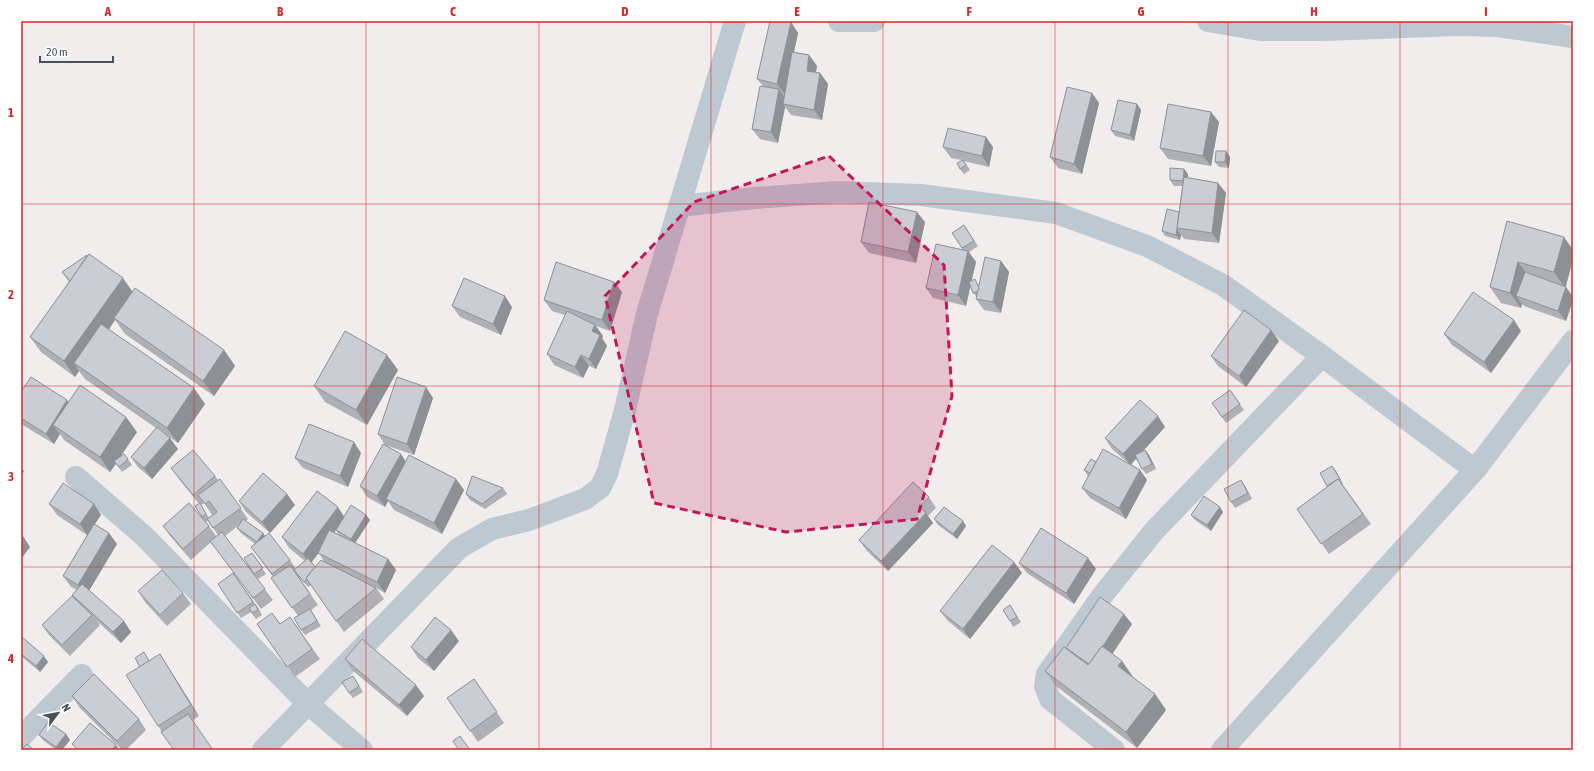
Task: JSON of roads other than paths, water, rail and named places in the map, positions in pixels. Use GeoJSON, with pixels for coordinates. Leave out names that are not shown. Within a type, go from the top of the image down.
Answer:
{"type":"FeatureCollection","features":[{"type":"Feature","properties":{"kind":"street"},"geometry":{"type":"LineString","coordinates":[[263,750],[459,548],[492,529],[529,520],[585,499],[600,488],[607,474],[625,410],[647,314],[735,21]]}},
{"type":"Feature","properties":{"kind":"street"},"geometry":{"type":"LineString","coordinates":[[839,21],[874,21]]}},
{"type":"Feature","properties":{"kind":"street"},"geometry":{"type":"LineString","coordinates":[[1208,21],[1260,30],[1326,30],[1457,26],[1498,23],[1573,37]]}},
{"type":"Feature","properties":{"kind":"street"},"geometry":{"type":"LineString","coordinates":[[679,206],[755,198],[838,192],[921,195],[1056,214],[1148,246],[1223,285],[1322,356],[1475,470]]}},
{"type":"Feature","properties":{"kind":"street"},"geometry":{"type":"LineString","coordinates":[[1222,750],[1475,470],[1573,341]]}},
{"type":"Feature","properties":{"kind":"street"},"geometry":{"type":"LineString","coordinates":[[1114,750],[1050,699],[1045,686],[1047,674],[1102,596],[1154,531],[1322,356]]}},
{"type":"Feature","properties":{"kind":"street"},"geometry":{"type":"LineString","coordinates":[[76,477],[144,536],[307,704],[362,750]]}},
{"type":"Feature","properties":{"kind":"street"},"geometry":{"type":"LineString","coordinates":[[21,737],[82,675]]}}]}
